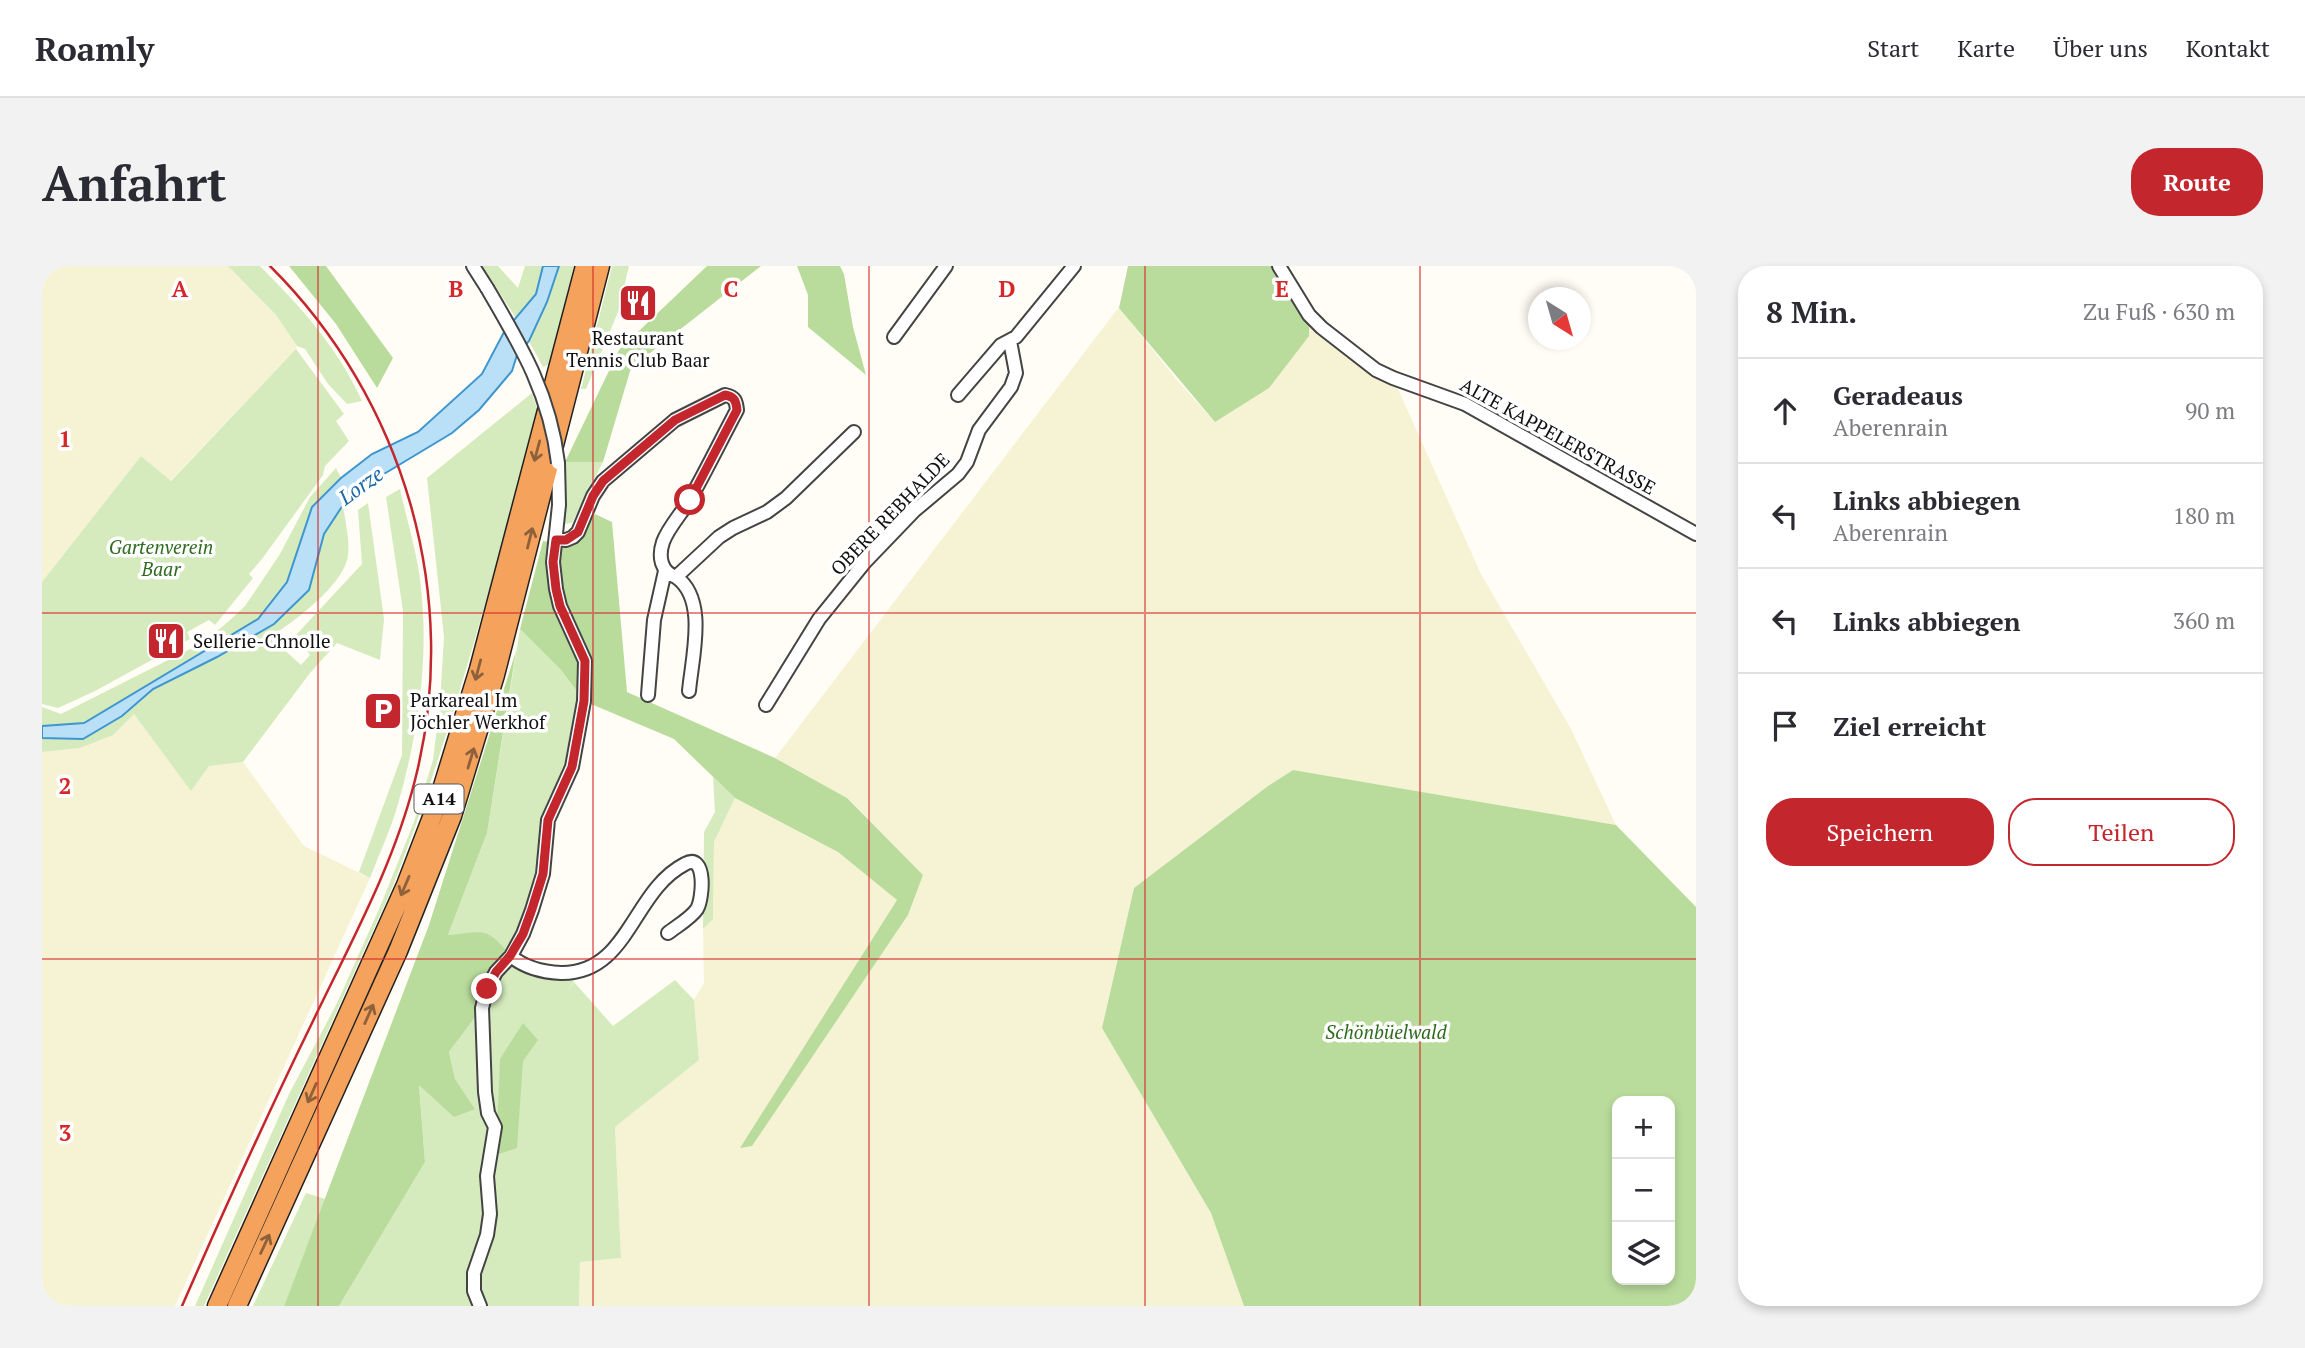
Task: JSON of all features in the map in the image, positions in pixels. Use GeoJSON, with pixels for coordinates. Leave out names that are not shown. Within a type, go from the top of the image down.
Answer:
{"type":"FeatureCollection","features":[{"type":"Feature","properties":{"kind":"highway","name":"A14"},"geometry":{"type":"LineString","coordinates":[[217,1306],[406,885],[439,799],[479,669],[585,266]]}},
{"type":"Feature","properties":{"kind":"highway","name":"A14"},"geometry":{"type":"LineString","coordinates":[[237,1306],[398,951],[456,803],[495,675],[600,266]]}},
{"type":"Feature","properties":{"kind":"street"},"geometry":{"type":"LineString","coordinates":[[473,266],[533,368],[549,414],[558,463],[553,562],[556,589],[560,606],[585,661],[584,701],[572,767],[548,820],[543,874],[523,934],[510,956],[496,972],[487,989],[482,1008],[485,1091],[488,1113],[495,1127],[487,1176],[491,1214],[474,1273],[474,1291],[480,1306]]}},
{"type":"Feature","properties":{"kind":"street"},"geometry":{"type":"LineString","coordinates":[[894,337],[946,266]]}},
{"type":"Feature","properties":{"kind":"street"},"geometry":{"type":"LineString","coordinates":[[958,395],[1001,345],[1016,337],[1074,266]]}},
{"type":"Feature","properties":{"kind":"street","name":"ALTE KAPPELERSTRASSE"},"geometry":{"type":"LineString","coordinates":[[1279,266],[1309,314],[1322,328],[1376,370],[1465,404],[1696,534]]}},
{"type":"Feature","properties":{"kind":"street","name":"OBERE REBHALDE"},"geometry":{"type":"LineString","coordinates":[[766,705],[818,619],[865,562],[914,511],[958,474],[967,462],[979,430],[1011,387],[1016,373],[1010,341]]}},
{"type":"Feature","properties":{"kind":"street"},"geometry":{"type":"LineString","coordinates":[[556,540],[566,540],[578,532],[593,496],[603,481],[675,420],[725,395],[736,401],[737,410],[690,500],[663,541],[661,555],[671,574],[684,583],[693,596],[696,612],[689,691]]}},
{"type":"Feature","properties":{"kind":"street"},"geometry":{"type":"LineString","coordinates":[[648,695],[654,620],[671,574],[719,537],[767,512],[786,498],[854,432]]}},
{"type":"Feature","properties":{"kind":"street"},"geometry":{"type":"LineString","coordinates":[[510,956],[520,963],[549,972],[580,971],[600,962],[620,944],[644,902],[656,887],[685,863],[694,863],[699,867],[702,877],[699,904],[693,913],[668,933]]}},
{"type":"Feature","properties":{"kind":"shaded area"},"geometry":{"type":"Polygon","coordinates":[[[42,266],[228,266],[276,315],[297,346],[170,481],[141,456],[42,582],[42,266]]]}},
{"type":"Feature","properties":{"kind":"shaded area"},"geometry":{"type":"Polygon","coordinates":[[[1119,307],[1176,379],[1215,422],[1309,315],[1393,378],[1481,574],[1571,729],[1616,825],[1293,770],[1134,888],[1102,1028],[1211,1213],[1244,1306],[579,1306],[580,1262],[621,1258],[615,1127],[699,1060],[694,1000],[704,983],[703,929],[713,918],[714,842],[735,798],[838,852],[898,900],[742,1147],[752,1145],[908,915],[923,875],[847,798],[775,758],[1119,307]]]}},
{"type":"Feature","properties":{"kind":"shaded area"},"geometry":{"type":"Polygon","coordinates":[[[134,714],[191,790],[209,766],[243,762],[304,846],[370,878],[175,1306],[42,1306],[42,752],[80,748],[134,714]]]}},
{"type":"Feature","properties":{"kind":"green space"},"geometry":{"type":"Polygon","coordinates":[[[228,266],[260,266],[290,297],[330,346],[362,401],[347,404],[328,384],[305,349],[297,346],[276,315],[228,266]]]}},
{"type":"Feature","properties":{"kind":"green space"},"geometry":{"type":"Polygon","coordinates":[[[289,266],[326,266],[393,358],[377,388],[336,324],[289,266]]]}},
{"type":"Feature","properties":{"kind":"green space"},"geometry":{"type":"Polygon","coordinates":[[[482,266],[498,266],[518,288],[525,266],[543,266],[536,294],[516,318],[482,266]]]}},
{"type":"Feature","properties":{"kind":"green space"},"geometry":{"type":"Polygon","coordinates":[[[559,266],[574,266],[550,364],[543,367],[529,341],[547,302],[559,266]]]}},
{"type":"Feature","properties":{"kind":"green space"},"geometry":{"type":"Polygon","coordinates":[[[612,266],[629,266],[618,312],[586,389],[581,389],[612,266]]]}},
{"type":"Feature","properties":{"kind":"green space"},"geometry":{"type":"Polygon","coordinates":[[[707,266],[761,266],[631,368],[603,462],[565,462],[619,350],[707,266]]]}},
{"type":"Feature","properties":{"kind":"green space"},"geometry":{"type":"Polygon","coordinates":[[[797,266],[840,266],[866,375],[808,327],[808,295],[797,266]]]}},
{"type":"Feature","properties":{"kind":"green space"},"geometry":{"type":"Polygon","coordinates":[[[1128,266],[1279,266],[1309,315],[1309,336],[1269,388],[1215,422],[1119,308],[1128,266]]]}},
{"type":"Feature","properties":{"kind":"green space","name":"Gartenverein Baar"},"geometry":{"type":"Polygon","coordinates":[[[296,349],[344,414],[336,421],[349,441],[325,466],[323,475],[249,574],[253,578],[215,625],[209,620],[187,632],[190,639],[58,708],[42,704],[42,582],[141,456],[171,481],[296,349]]]}},
{"type":"Feature","properties":{"kind":"green space"},"geometry":{"type":"Polygon","coordinates":[[[532,393],[539,414],[452,716],[412,834],[390,893],[204,1306],[195,1306],[289,1094],[337,1003],[380,907],[414,822],[433,760],[444,637],[427,478],[532,393]]]}},
{"type":"Feature","properties":{"kind":"green space"},"geometry":{"type":"Polygon","coordinates":[[[565,462],[603,462],[572,523],[564,524],[565,462]]]}},
{"type":"Feature","properties":{"kind":"green space"},"geometry":{"type":"Polygon","coordinates":[[[336,468],[341,478],[312,507],[287,582],[258,619],[84,723],[42,726],[42,707],[61,714],[204,642],[229,621],[245,606],[280,554],[310,497],[336,468]]]}},
{"type":"Feature","properties":{"kind":"green space"},"geometry":{"type":"Polygon","coordinates":[[[400,489],[421,585],[422,676],[416,728],[405,779],[392,823],[370,878],[359,872],[402,755],[403,611],[386,497],[400,489]]]}},
{"type":"Feature","properties":{"kind":"green space"},"geometry":{"type":"Polygon","coordinates":[[[368,503],[384,619],[380,660],[337,643],[310,673],[243,762],[209,766],[191,791],[134,714],[113,735],[80,748],[42,752],[42,737],[122,716],[153,689],[274,624],[309,590],[324,534],[343,505],[348,543],[345,566],[317,601],[270,637],[301,665],[310,655],[296,635],[362,564],[358,510],[368,503]]]}},
{"type":"Feature","properties":{"kind":"green space"},"geometry":{"type":"Polygon","coordinates":[[[595,514],[612,522],[627,692],[775,758],[847,798],[923,875],[908,915],[752,1146],[740,1148],[897,900],[838,852],[735,798],[674,739],[584,701],[561,670],[520,629],[543,541],[571,545],[595,514]]]}},
{"type":"Feature","properties":{"kind":"green space"},"geometry":{"type":"Polygon","coordinates":[[[520,629],[561,670],[584,701],[576,750],[556,801],[546,860],[511,956],[520,963],[580,971],[568,991],[574,982],[613,1026],[675,980],[694,1000],[699,1060],[615,1127],[621,1258],[580,1262],[579,1306],[339,1306],[425,1162],[419,1084],[475,1109],[455,1079],[449,1052],[482,1008],[448,935],[487,833],[520,629]]]}},
{"type":"Feature","properties":{"kind":"green space"},"geometry":{"type":"Polygon","coordinates":[[[516,651],[487,833],[448,935],[477,932],[489,935],[511,956],[482,1008],[449,1052],[455,1079],[475,1109],[454,1117],[419,1085],[425,1162],[339,1306],[284,1306],[429,925],[516,651]]]}},
{"type":"Feature","properties":{"kind":"green space","name":"Schönbüelwald"},"geometry":{"type":"Polygon","coordinates":[[[1293,770],[1616,825],[1696,907],[1696,1306],[1244,1306],[1211,1213],[1102,1028],[1134,888],[1293,770]]]}},
{"type":"Feature","properties":{"kind":"green space"},"geometry":{"type":"Polygon","coordinates":[[[713,777],[735,798],[714,842],[713,919],[703,929],[704,832],[715,812],[713,777]]]}},
{"type":"Feature","properties":{"kind":"green space"},"geometry":{"type":"Polygon","coordinates":[[[523,1023],[538,1040],[523,1061],[517,1148],[496,1155],[500,1059],[523,1023]]]}},
{"type":"Feature","properties":{"kind":"green space"},"geometry":{"type":"Polygon","coordinates":[[[306,1193],[325,1199],[284,1306],[253,1306],[306,1193]]]}},
{"type":"Feature","properties":{"kind":"water","name":"Lorze"},"geometry":{"type":"Polygon","coordinates":[[[543,266],[559,266],[547,302],[529,341],[517,355],[512,371],[479,410],[452,433],[379,477],[343,505],[324,534],[309,590],[274,624],[153,689],[122,716],[83,739],[42,738],[42,726],[84,723],[258,619],[287,582],[312,507],[341,478],[372,454],[418,432],[482,374],[504,332],[536,294],[543,266]]]}},
{"type":"Feature","properties":{"kind":"railway"},"geometry":{"type":"LineString","coordinates":[[182,1306],[262,1127],[384,872],[415,780],[428,711],[431,641],[425,572],[410,504],[387,439],[356,377],[317,319],[270,266]]}},
{"type":"Feature","properties":{"kind":"place","name":"Restaurant Tennis Club Baar"},"geometry":{"type":"Point","coordinates":[638,303]}},
{"type":"Feature","properties":{"kind":"place","name":"Sellerie-Chnolle"},"geometry":{"type":"Point","coordinates":[166,641]}},
{"type":"Feature","properties":{"kind":"place","name":"Parkareal Im Jöchler Werkhof"},"geometry":{"type":"Point","coordinates":[383,711]}},
{"type":"Feature","properties":{"kind":"route"},"geometry":{"type":"LineString","coordinates":[[487,989],[523,934],[532,909],[546,860],[548,820],[572,767],[584,701],[585,661],[560,606],[556,589],[553,562],[556,540],[566,540],[578,532],[593,496],[603,481],[675,420],[725,395],[732,397],[736,401],[737,410],[690,500]]}}]}
